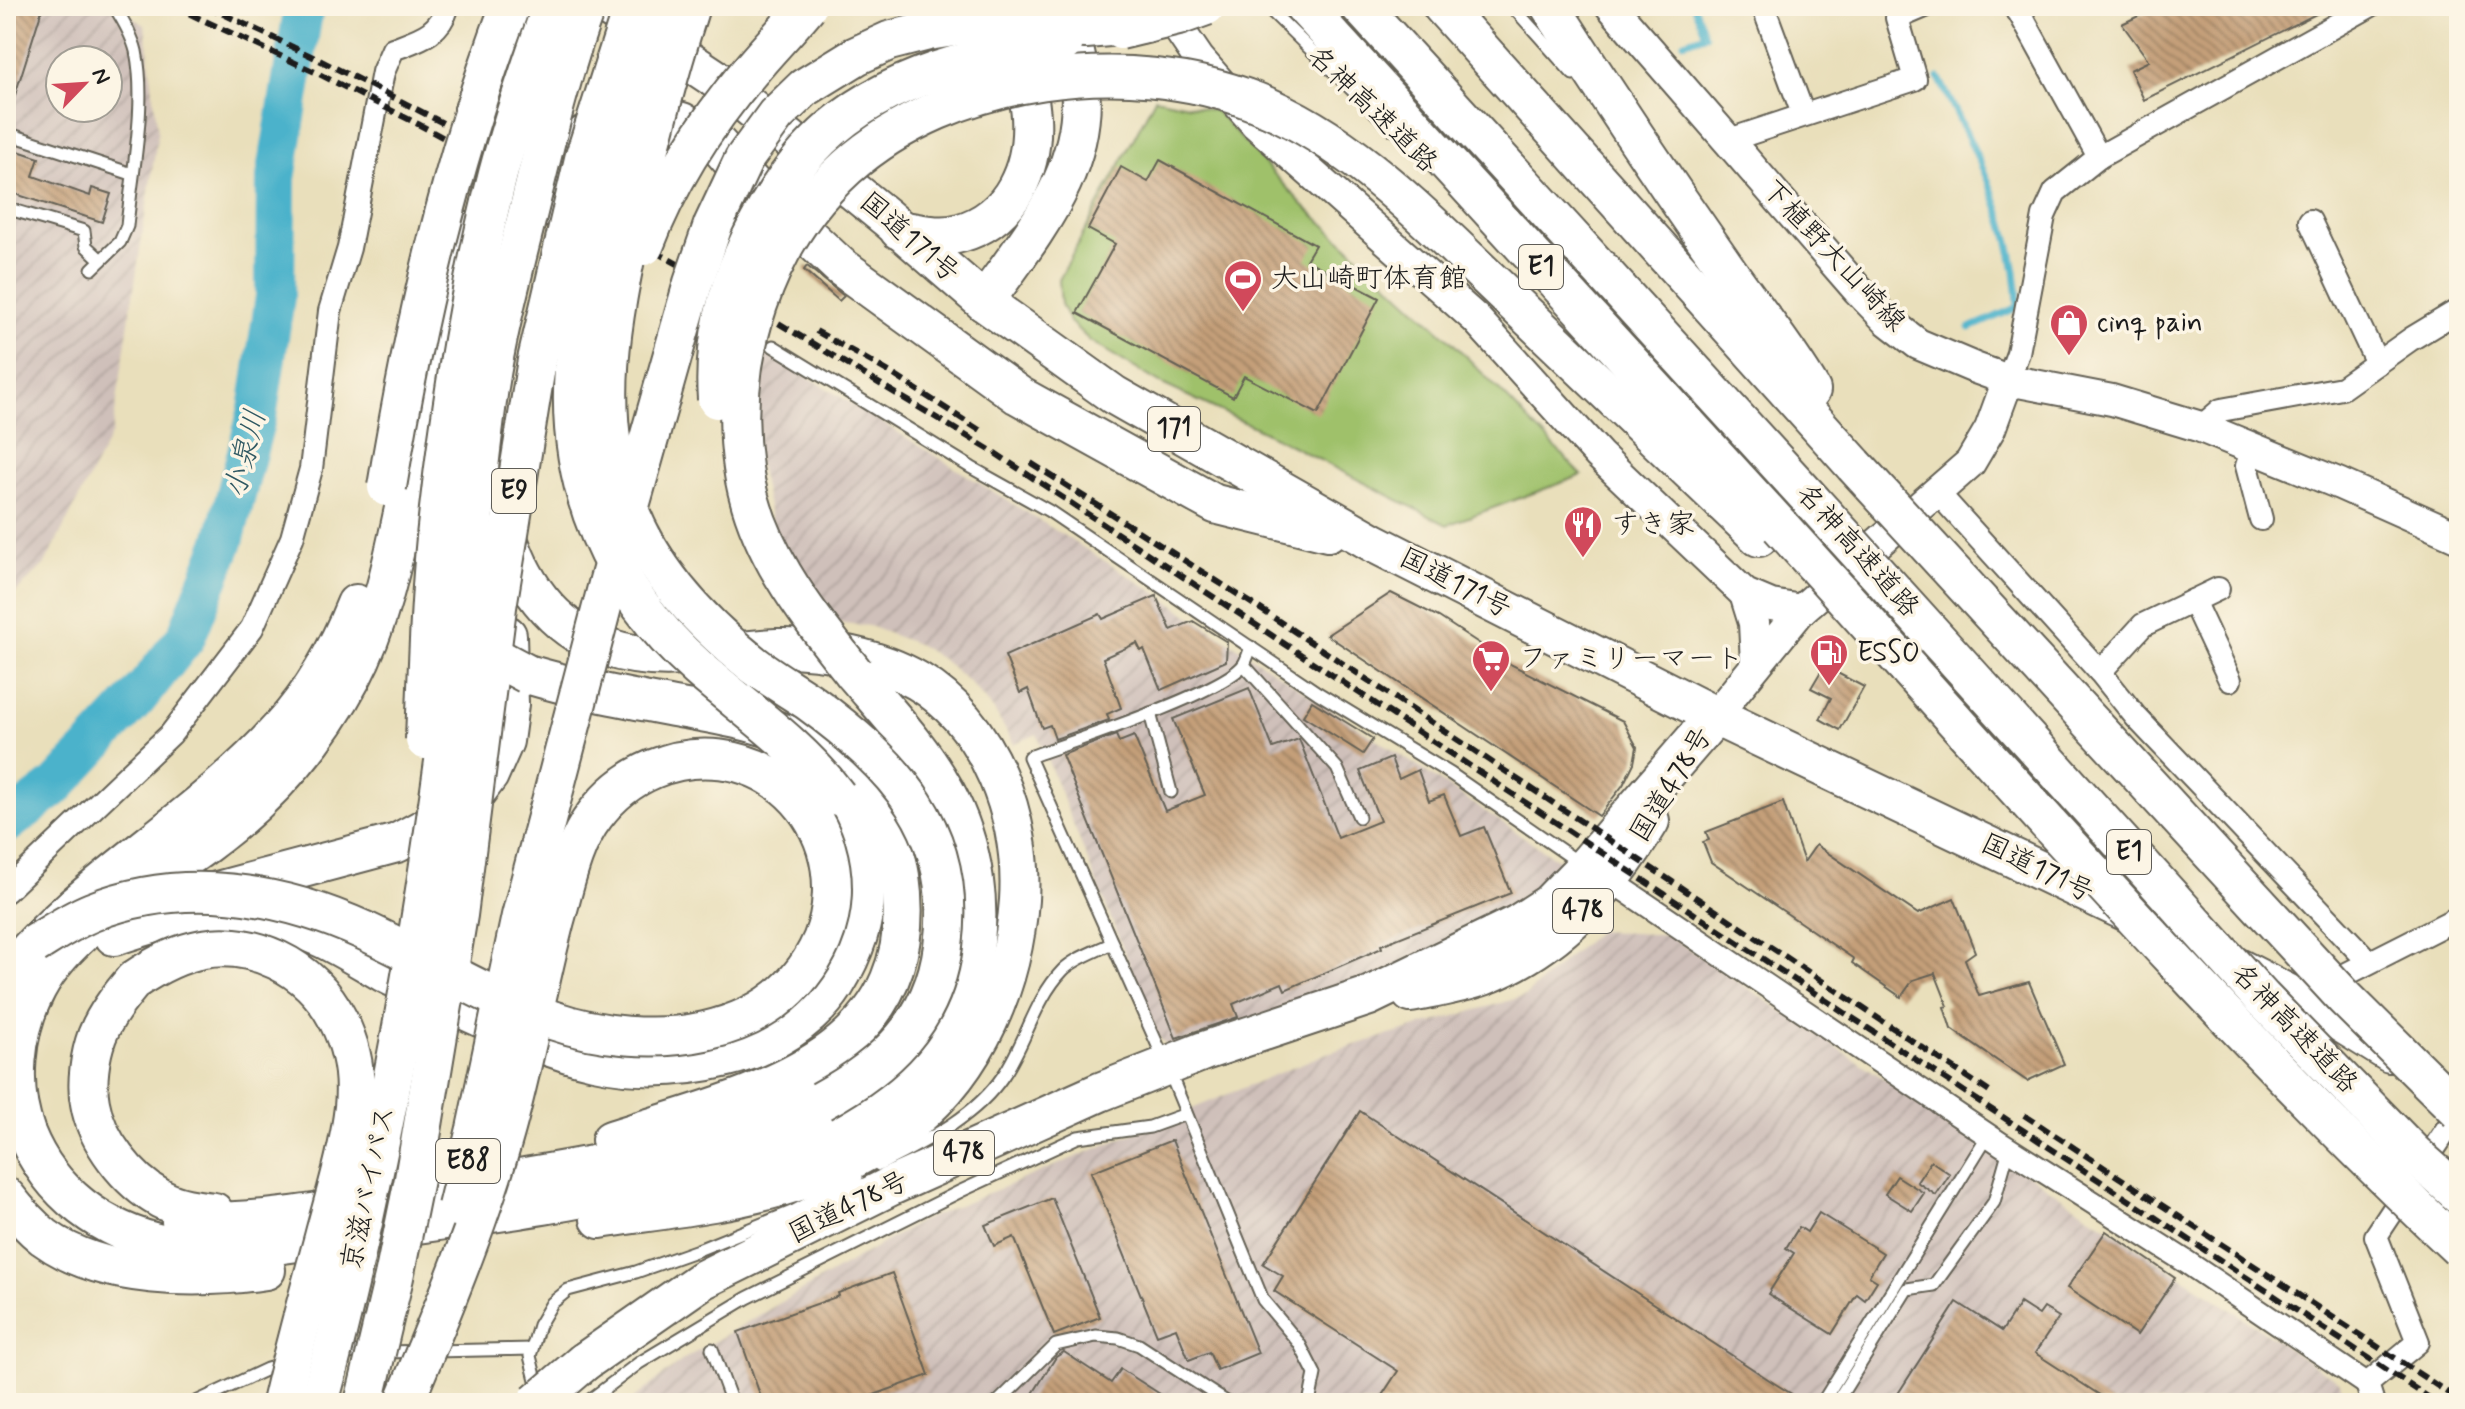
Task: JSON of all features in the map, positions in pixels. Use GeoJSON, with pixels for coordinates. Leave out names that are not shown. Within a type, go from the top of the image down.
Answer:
{"type":"FeatureCollection","features":[{"type":"Feature","properties":{"kind":"highway","name":"E9"},"geometry":{"type":"LineString","coordinates":[[422,984],[489,384],[561,78],[586,6]]}},
{"type":"Feature","properties":{"kind":"highway","name":"国道171号"},"geometry":{"type":"LineString","coordinates":[[606,6],[713,77],[984,302],[1114,395],[1374,543],[1715,716],[2148,922],[2324,1012],[2459,1094]]}},
{"type":"Feature","properties":{"kind":"highway","name":"E9"},"geometry":{"type":"LineString","coordinates":[[422,984],[458,915],[497,607],[537,360],[584,159],[633,6]]}},
{"type":"Feature","properties":{"kind":"highway"},"geometry":{"type":"LineString","coordinates":[[114,936],[168,918],[193,914],[229,915],[266,921],[318,936],[386,973],[537,1043],[575,1057],[621,1065],[661,1067],[745,1053],[784,1034],[809,1015],[829,994],[849,963],[861,929],[866,895],[863,859],[853,827],[837,796],[799,753],[698,668],[646,614],[608,554],[584,490],[575,439],[574,368],[582,321],[656,6]]}},
{"type":"Feature","properties":{"kind":"highway"},"geometry":{"type":"LineString","coordinates":[[490,1235],[787,1148],[893,1052],[921,1015],[941,962],[946,927],[939,859],[910,797],[882,764],[836,723],[755,665],[686,602],[660,569],[640,535],[616,469],[607,390],[613,315],[641,185],[690,6]]}},
{"type":"Feature","properties":{"kind":"highway"},"geometry":{"type":"LineString","coordinates":[[616,469],[616,387],[620,340],[638,262],[651,228],[706,128],[752,68],[807,6]]}},
{"type":"Feature","properties":{"kind":"highway"},"geometry":{"type":"LineString","coordinates":[[899,230],[934,236],[958,234],[982,225],[1002,210],[1019,186],[1028,160],[1032,132],[1025,83],[995,39],[950,6]]}},
{"type":"Feature","properties":{"kind":"highway"},"geometry":{"type":"LineString","coordinates":[[984,302],[1052,203],[1072,162],[1080,128],[1083,93],[1075,52],[1055,6]]}},
{"type":"Feature","properties":{"kind":"highway"},"geometry":{"type":"LineString","coordinates":[[588,43],[511,261],[487,365],[491,538],[508,640],[509,704],[504,741],[489,775],[477,791],[451,814],[397,843],[187,899],[114,936],[69,977],[45,1025],[39,1053],[41,1103],[48,1127],[79,1176],[128,1212],[162,1222],[215,1223],[313,1213],[578,1169],[742,1130],[874,1109],[920,1068],[944,1035],[961,1002],[971,973],[977,900],[972,863],[947,795],[909,736],[807,623],[781,589],[740,511],[726,471],[716,388],[719,343],[727,301],[740,261],[776,190],[796,163],[820,137],[881,94],[958,65],[1154,15],[1178,16],[1206,6]]}},
{"type":"Feature","properties":{"kind":"highway","name":"名神高速道路"},"geometry":{"type":"LineString","coordinates":[[1304,6],[1616,349],[1772,534],[1999,768],[2235,1026],[2459,1248]]}},
{"type":"Feature","properties":{"kind":"highway","name":"名神高速道路"},"geometry":{"type":"LineString","coordinates":[[1360,6],[2262,998],[2414,1154],[2459,1194]]}},
{"type":"Feature","properties":{"kind":"highway","name":"名神高速道路"},"geometry":{"type":"LineString","coordinates":[[1442,6],[1854,465],[2262,909],[2344,997],[2459,1111]]}},
{"type":"Feature","properties":{"kind":"highway"},"geometry":{"type":"LineString","coordinates":[[1550,6],[1642,149],[1793,359],[1854,465]]}},
{"type":"Feature","properties":{"kind":"highway"},"geometry":{"type":"LineString","coordinates":[[422,984],[420,841],[438,510],[478,262],[498,174],[522,91],[530,15]]}},
{"type":"Feature","properties":{"kind":"highway"},"geometry":{"type":"LineString","coordinates":[[530,15],[460,258],[391,569],[375,626],[354,673],[307,750],[249,811],[87,928],[58,955],[37,988],[24,1017],[16,1060],[16,1091],[22,1122],[36,1158],[72,1201],[98,1219],[132,1236],[171,1246],[234,1248],[306,1241],[553,1204],[681,1178]]}},
{"type":"Feature","properties":{"kind":"highway"},"geometry":{"type":"LineString","coordinates":[[6,976],[83,898],[221,785],[271,738],[303,702],[341,640],[356,606],[378,533],[413,339],[457,164],[530,15]]}},
{"type":"Feature","properties":{"kind":"highway","name":"E88"},"geometry":{"type":"LineString","coordinates":[[402,1403],[456,1211],[521,916],[609,580],[693,283],[735,175],[776,115],[804,88],[856,56],[889,41],[960,26],[1086,29],[1154,15]]}},
{"type":"Feature","properties":{"kind":"highway"},"geometry":{"type":"LineString","coordinates":[[854,673],[789,586],[752,509],[743,469],[740,393],[744,355],[753,320],[780,252],[821,193],[848,167],[909,124],[942,109],[1016,85],[1056,78],[1137,75],[1216,88],[1293,119],[1331,143],[1398,195],[1772,534]]}},
{"type":"Feature","properties":{"kind":"highway"},"geometry":{"type":"LineString","coordinates":[[511,261],[557,167],[573,144],[594,128],[620,117],[660,116],[682,122],[718,145],[753,185],[840,266],[1018,395],[1215,504],[1374,543]]}},
{"type":"Feature","properties":{"kind":"highway"},"geometry":{"type":"LineString","coordinates":[[423,423],[420,469],[422,511],[438,578],[464,631],[479,646],[527,674],[605,694],[735,718],[788,735],[814,748],[860,788],[876,812],[890,839],[899,868],[903,897],[897,957],[886,987],[869,1015],[824,1058],[766,1088],[468,1187]]}},
{"type":"Feature","properties":{"kind":"highway"},"geometry":{"type":"LineString","coordinates":[[6,1197],[45,1238],[78,1255],[114,1268],[200,1275],[255,1271],[708,1204],[765,1192],[840,1167],[881,1145],[933,1102],[963,1065],[1000,996],[1017,929],[1019,890],[1013,826],[1006,799],[996,772],[962,719],[922,683],[874,661],[817,651],[776,648],[692,656],[629,654],[604,647],[571,631],[553,617],[522,574],[508,539],[487,460]]}},
{"type":"Feature","properties":{"kind":"highway","name":"国道478号"},"geometry":{"type":"LineString","coordinates":[[545,1401],[584,1362],[702,1280],[891,1186],[1100,1092],[1204,1051],[1369,996],[1518,924],[1598,874],[1715,716]]}},
{"type":"Feature","properties":{"kind":"highway"},"geometry":{"type":"LineString","coordinates":[[35,944],[88,913],[117,903],[183,892],[246,894],[278,900],[336,919],[490,996],[527,1010],[539,1015],[551,1020],[612,1035],[641,1038],[694,1034],[734,1022],[772,1002],[810,963],[822,940],[830,914],[830,862],[808,812],[791,791],[769,775],[744,764],[689,758],[662,765],[634,778],[610,797],[592,819],[577,845],[564,887],[551,937],[536,999],[532,1014],[503,1138],[499,1151],[438,1323],[402,1403]]}},
{"type":"Feature","properties":{"kind":"highway"},"geometry":{"type":"LineString","coordinates":[[277,1217],[190,1210],[161,1198],[135,1180],[99,1131],[90,1102],[90,1067],[97,1037],[112,1006],[134,980],[180,954],[220,947],[256,952],[291,967],[321,992],[333,1009],[351,1053],[354,1105],[338,1182],[281,1403]]}},
{"type":"Feature","properties":{"kind":"highway","name":"京滋バイパス"},"geometry":{"type":"LineString","coordinates":[[319,1403],[422,984]]}},
{"type":"Feature","properties":{"kind":"highway","name":"京滋バイパス"},"geometry":{"type":"LineString","coordinates":[[364,1403],[414,1179],[422,984]]}},
{"type":"Feature","properties":{"kind":"street"},"geometry":{"type":"LineString","coordinates":[[6,891],[171,734],[252,628],[292,538],[311,469],[330,311],[349,248],[383,72],[393,49],[427,37],[444,18],[448,6]]}},
{"type":"Feature","properties":{"kind":"street","name":"下植野大山崎線"},"geometry":{"type":"LineString","coordinates":[[1611,6],[1858,290],[1887,320],[1918,344],[2008,380],[2112,400],[2201,427],[2459,537]]}},
{"type":"Feature","properties":{"kind":"street"},"geometry":{"type":"LineString","coordinates":[[1763,6],[1803,114]]}},
{"type":"Feature","properties":{"kind":"street"},"geometry":{"type":"LineString","coordinates":[[1726,141],[1915,79],[1895,12],[1925,6]]}},
{"type":"Feature","properties":{"kind":"street"},"geometry":{"type":"LineString","coordinates":[[2013,6],[2099,157]]}},
{"type":"Feature","properties":{"kind":"street"},"geometry":{"type":"LineString","coordinates":[[1715,716],[1801,610],[1970,463],[1990,429],[2018,353],[2044,216],[2055,192],[2099,157],[2366,7]]}},
{"type":"Feature","properties":{"kind":"street"},"geometry":{"type":"LineString","coordinates":[[1154,15],[1199,59],[1256,124],[1476,319],[1599,455],[1745,594],[1771,605],[1801,610]]}},
{"type":"Feature","properties":{"kind":"street"},"geometry":{"type":"LineString","coordinates":[[2310,221],[2377,363]]}},
{"type":"Feature","properties":{"kind":"street"},"geometry":{"type":"LineString","coordinates":[[2201,427],[2221,410],[2342,388],[2411,339],[2459,310]]}},
{"type":"Feature","properties":{"kind":"street"},"geometry":{"type":"LineString","coordinates":[[2253,448],[2247,466],[2261,519]]}},
{"type":"Feature","properties":{"kind":"street"},"geometry":{"type":"LineString","coordinates":[[1937,492],[2100,672],[2136,717],[2369,962]]}},
{"type":"Feature","properties":{"kind":"street"},"geometry":{"type":"LineString","coordinates":[[2100,672],[2143,625],[2218,589]]}},
{"type":"Feature","properties":{"kind":"street"},"geometry":{"type":"LineString","coordinates":[[1745,594],[1754,623],[1756,664]]}},
{"type":"Feature","properties":{"kind":"street"},"geometry":{"type":"LineString","coordinates":[[2193,601],[2230,680]]}},
{"type":"Feature","properties":{"kind":"street"},"geometry":{"type":"LineString","coordinates":[[1598,874],[2009,1149],[2185,1261],[2370,1393],[2418,1342],[2376,1236],[2459,1111]]}},
{"type":"Feature","properties":{"kind":"street"},"geometry":{"type":"LineString","coordinates":[[2297,999],[2459,917]]}},
{"type":"Feature","properties":{"kind":"lane"},"geometry":{"type":"LineString","coordinates":[[6,208],[84,231],[86,246],[96,265],[120,242],[127,226],[140,95],[135,49],[124,21],[114,6]]}},
{"type":"Feature","properties":{"kind":"lane","name":"名神高速道路"},"geometry":{"type":"LineString","coordinates":[[1266,6],[1402,140]]}},
{"type":"Feature","properties":{"kind":"lane"},"geometry":{"type":"LineString","coordinates":[[1512,6],[1582,83]]}},
{"type":"Feature","properties":{"kind":"lane"},"geometry":{"type":"LineString","coordinates":[[1592,94],[1642,149]]}},
{"type":"Feature","properties":{"kind":"lane"},"geometry":{"type":"LineString","coordinates":[[6,133],[132,174]]}},
{"type":"Feature","properties":{"kind":"lane","name":"名神高速道路"},"geometry":{"type":"LineString","coordinates":[[1470,206],[1616,349]]}},
{"type":"Feature","properties":{"kind":"lane"},"geometry":{"type":"LineString","coordinates":[[773,346],[972,468],[1049,511],[1318,693],[1451,774],[1598,874]]}},
{"type":"Feature","properties":{"kind":"lane"},"geometry":{"type":"LineString","coordinates":[[1251,647],[1244,665],[1215,685],[1150,713],[1029,757],[1167,1066],[1263,1300],[1299,1343],[1315,1374],[1309,1403]]}},
{"type":"Feature","properties":{"kind":"lane"},"geometry":{"type":"LineString","coordinates":[[1244,665],[1337,768],[1359,817]]}},
{"type":"Feature","properties":{"kind":"lane"},"geometry":{"type":"LineString","coordinates":[[1150,713],[1171,792]]}},
{"type":"Feature","properties":{"kind":"lane"},"geometry":{"type":"LineString","coordinates":[[545,1401],[530,1356],[539,1325],[552,1303],[568,1290],[636,1272],[794,1211],[930,1138],[974,1109],[1003,1076],[1040,1001],[1065,968],[1112,943]]}},
{"type":"Feature","properties":{"kind":"lane"},"geometry":{"type":"LineString","coordinates":[[586,1403],[639,1363],[747,1298],[961,1191],[1078,1137],[1150,1127],[1186,1114]]}},
{"type":"Feature","properties":{"kind":"lane"},"geometry":{"type":"LineString","coordinates":[[1822,1403],[1988,1135]]}},
{"type":"Feature","properties":{"kind":"lane"},"geometry":{"type":"LineString","coordinates":[[1836,1403],[1907,1289],[1934,1285],[1994,1202],[2009,1149]]}},
{"type":"Feature","properties":{"kind":"lane"},"geometry":{"type":"LineString","coordinates":[[997,1403],[1056,1345],[1096,1336],[1118,1338],[1139,1345],[1228,1403]]}},
{"type":"Feature","properties":{"kind":"lane"},"geometry":{"type":"LineString","coordinates":[[324,1354],[532,1349]]}},
{"type":"Feature","properties":{"kind":"lane"},"geometry":{"type":"LineString","coordinates":[[712,1349],[732,1403]]}},
{"type":"Feature","properties":{"kind":"lane"},"geometry":{"type":"LineString","coordinates":[[194,1403],[267,1369],[310,1357]]}},
{"type":"Feature","properties":{"kind":"shaded area"},"geometry":{"type":"Polygon","coordinates":[[[6,6],[114,6],[145,25],[158,132],[112,433],[45,564],[6,602],[6,6]]]}},
{"type":"Feature","properties":{"kind":"shaded area"},"geometry":{"type":"Polygon","coordinates":[[[762,348],[1153,591],[1563,863],[1549,889],[1394,974],[1167,1047],[1158,1036],[1037,734],[1014,744],[993,709],[970,683],[919,645],[869,626],[835,622],[774,534],[752,432],[762,348]]]}},
{"type":"Feature","properties":{"kind":"shaded area"},"geometry":{"type":"Polygon","coordinates":[[[1598,931],[1668,935],[2340,1382],[2345,1403],[628,1403],[684,1359],[919,1222],[1327,1053],[1525,996],[1598,931]]]}},
{"type":"Feature","properties":{"kind":"green space","name":"大山崎町体育館"},"geometry":{"type":"Polygon","coordinates":[[[1155,98],[1216,111],[1303,205],[1451,341],[1582,475],[1447,525],[1261,430],[1160,383],[1090,341],[1069,321],[1061,304],[1059,280],[1155,98]]]}},
{"type":"Feature","properties":{"kind":"building"},"geometry":{"type":"Polygon","coordinates":[[[6,6],[43,6],[10,111],[6,111],[6,6]]]}},
{"type":"Feature","properties":{"kind":"building"},"geometry":{"type":"Polygon","coordinates":[[[2159,6],[2332,6],[2144,100],[2130,70],[2149,61],[2122,24],[2159,6]]]}},
{"type":"Feature","properties":{"kind":"building"},"geometry":{"type":"Polygon","coordinates":[[[6,147],[39,158],[33,176],[90,196],[92,188],[111,194],[102,222],[6,191],[6,147]]]}},
{"type":"Feature","properties":{"kind":"building"},"geometry":{"type":"Polygon","coordinates":[[[1160,160],[1315,245],[1306,260],[1379,298],[1318,414],[1244,376],[1233,397],[1077,313],[1115,244],[1088,229],[1121,167],[1148,182],[1160,160]]]}},
{"type":"Feature","properties":{"kind":"building"},"geometry":{"type":"Polygon","coordinates":[[[807,266],[844,296],[839,301],[804,270],[807,266]]]}},
{"type":"Feature","properties":{"kind":"building","name":"ファミリーマート"},"geometry":{"type":"Polygon","coordinates":[[[1391,593],[1439,617],[1512,665],[1623,721],[1637,747],[1634,763],[1623,785],[1599,816],[1327,635],[1391,593]]]}},
{"type":"Feature","properties":{"kind":"building"},"geometry":{"type":"Polygon","coordinates":[[[1156,596],[1171,630],[1193,621],[1227,642],[1226,661],[1161,690],[1144,649],[1141,651],[1137,643],[1103,658],[1121,708],[1107,714],[1109,720],[1055,739],[1050,725],[1042,728],[1028,689],[1020,693],[1005,656],[1100,614],[1103,619],[1156,596]]]}},
{"type":"Feature","properties":{"kind":"building"},"geometry":{"type":"Polygon","coordinates":[[[1824,666],[1864,687],[1840,730],[1820,719],[1831,698],[1811,688],[1824,666]]]}},
{"type":"Feature","properties":{"kind":"building"},"geometry":{"type":"Polygon","coordinates":[[[1249,688],[1273,748],[1299,739],[1338,838],[1380,821],[1360,771],[1391,758],[1399,779],[1418,770],[1429,801],[1444,795],[1461,836],[1484,827],[1511,893],[1381,945],[1382,948],[1285,990],[1282,983],[1233,1004],[1238,1017],[1176,1038],[1062,755],[1116,735],[1119,742],[1134,736],[1165,811],[1205,795],[1173,719],[1249,688]]]}},
{"type":"Feature","properties":{"kind":"building"},"geometry":{"type":"Polygon","coordinates":[[[1312,701],[1373,739],[1363,754],[1303,716],[1312,701]]]}},
{"type":"Feature","properties":{"kind":"building"},"geometry":{"type":"Polygon","coordinates":[[[1783,802],[1804,862],[1816,845],[1918,914],[1954,898],[1975,952],[1965,959],[1979,996],[2029,982],[2064,1064],[2027,1081],[1951,1029],[1944,1007],[1948,1006],[1935,973],[1913,980],[1901,997],[1852,963],[1854,959],[1711,862],[1703,842],[1709,840],[1706,832],[1783,802]]]}},
{"type":"Feature","properties":{"kind":"building"},"geometry":{"type":"Polygon","coordinates":[[[1360,1111],[1806,1403],[1377,1403],[1398,1371],[1274,1291],[1283,1276],[1263,1264],[1360,1111]]]}},
{"type":"Feature","properties":{"kind":"building"},"geometry":{"type":"Polygon","coordinates":[[[1172,1140],[1258,1353],[1217,1370],[1209,1352],[1189,1360],[1176,1328],[1157,1335],[1091,1172],[1172,1140]]]}},
{"type":"Feature","properties":{"kind":"building"},"geometry":{"type":"Polygon","coordinates":[[[1931,1161],[1950,1174],[1936,1195],[1917,1182],[1931,1161]]]}},
{"type":"Feature","properties":{"kind":"building"},"geometry":{"type":"Polygon","coordinates":[[[1897,1176],[1924,1193],[1912,1211],[1885,1194],[1897,1176]]]}},
{"type":"Feature","properties":{"kind":"building"},"geometry":{"type":"Polygon","coordinates":[[[1052,1198],[1100,1317],[1054,1335],[1014,1237],[994,1246],[985,1225],[1052,1198]]]}},
{"type":"Feature","properties":{"kind":"building"},"geometry":{"type":"Polygon","coordinates":[[[1819,1213],[1883,1253],[1869,1276],[1877,1281],[1865,1300],[1857,1294],[1832,1334],[1768,1294],[1794,1253],[1786,1248],[1799,1227],[1807,1232],[1819,1213]]]}},
{"type":"Feature","properties":{"kind":"building"},"geometry":{"type":"Polygon","coordinates":[[[2106,1231],[2175,1278],[2137,1335],[2067,1288],[2106,1231]]]}},
{"type":"Feature","properties":{"kind":"building"},"geometry":{"type":"Polygon","coordinates":[[[892,1273],[929,1375],[852,1403],[763,1403],[738,1332],[839,1296],[838,1293],[892,1273]]]}},
{"type":"Feature","properties":{"kind":"building"},"geometry":{"type":"Polygon","coordinates":[[[1957,1302],[2002,1331],[2020,1303],[2039,1315],[2044,1308],[2059,1317],[2035,1353],[2112,1403],[1892,1403],[1957,1302]]]}},
{"type":"Feature","properties":{"kind":"building"},"geometry":{"type":"Polygon","coordinates":[[[1064,1352],[1111,1383],[1121,1369],[1174,1403],[1027,1403],[1056,1357],[1064,1352]]]}},
{"type":"Feature","properties":{"kind":"waterway","name":"小泉川"},"geometry":{"type":"LineString","coordinates":[[6,824],[56,786],[136,700],[186,637],[224,541],[258,410],[275,297],[276,178],[304,6]]}},
{"type":"Feature","properties":{"kind":"waterway"},"geometry":{"type":"LineString","coordinates":[[1684,42],[1705,35],[1694,6]]}},
{"type":"Feature","properties":{"kind":"waterway"},"geometry":{"type":"LineString","coordinates":[[1939,78],[1991,189],[2002,218],[2016,277],[2018,307],[1970,328]]}},
{"type":"Feature","properties":{"kind":"railway"},"geometry":{"type":"LineString","coordinates":[[173,6],[418,124],[700,276],[995,453],[2437,1403]]}},
{"type":"Feature","properties":{"kind":"railway"},"geometry":{"type":"LineString","coordinates":[[206,6],[386,93],[562,188]]}},
{"type":"Feature","properties":{"kind":"railway"},"geometry":{"type":"LineString","coordinates":[[816,331],[891,373],[984,433]]}},
{"type":"Feature","properties":{"kind":"railway"},"geometry":{"type":"LineString","coordinates":[[1031,463],[1256,606],[1994,1095]]}},
{"type":"Feature","properties":{"kind":"railway"},"geometry":{"type":"LineString","coordinates":[[2024,1115],[2459,1400]]}},
{"type":"Feature","properties":{"kind":"place","name":"大山崎町体育館"},"geometry":{"type":"Point","coordinates":[1243,313]}},
{"type":"Feature","properties":{"kind":"place","name":"cinq pain"},"geometry":{"type":"Point","coordinates":[2069,357]}},
{"type":"Feature","properties":{"kind":"place","name":"すき家"},"geometry":{"type":"Point","coordinates":[1583,559]}},
{"type":"Feature","properties":{"kind":"place","name":"ESSO"},"geometry":{"type":"Point","coordinates":[1829,687]}},
{"type":"Feature","properties":{"kind":"place","name":"ファミリーマート"},"geometry":{"type":"Point","coordinates":[1491,693]}}]}
